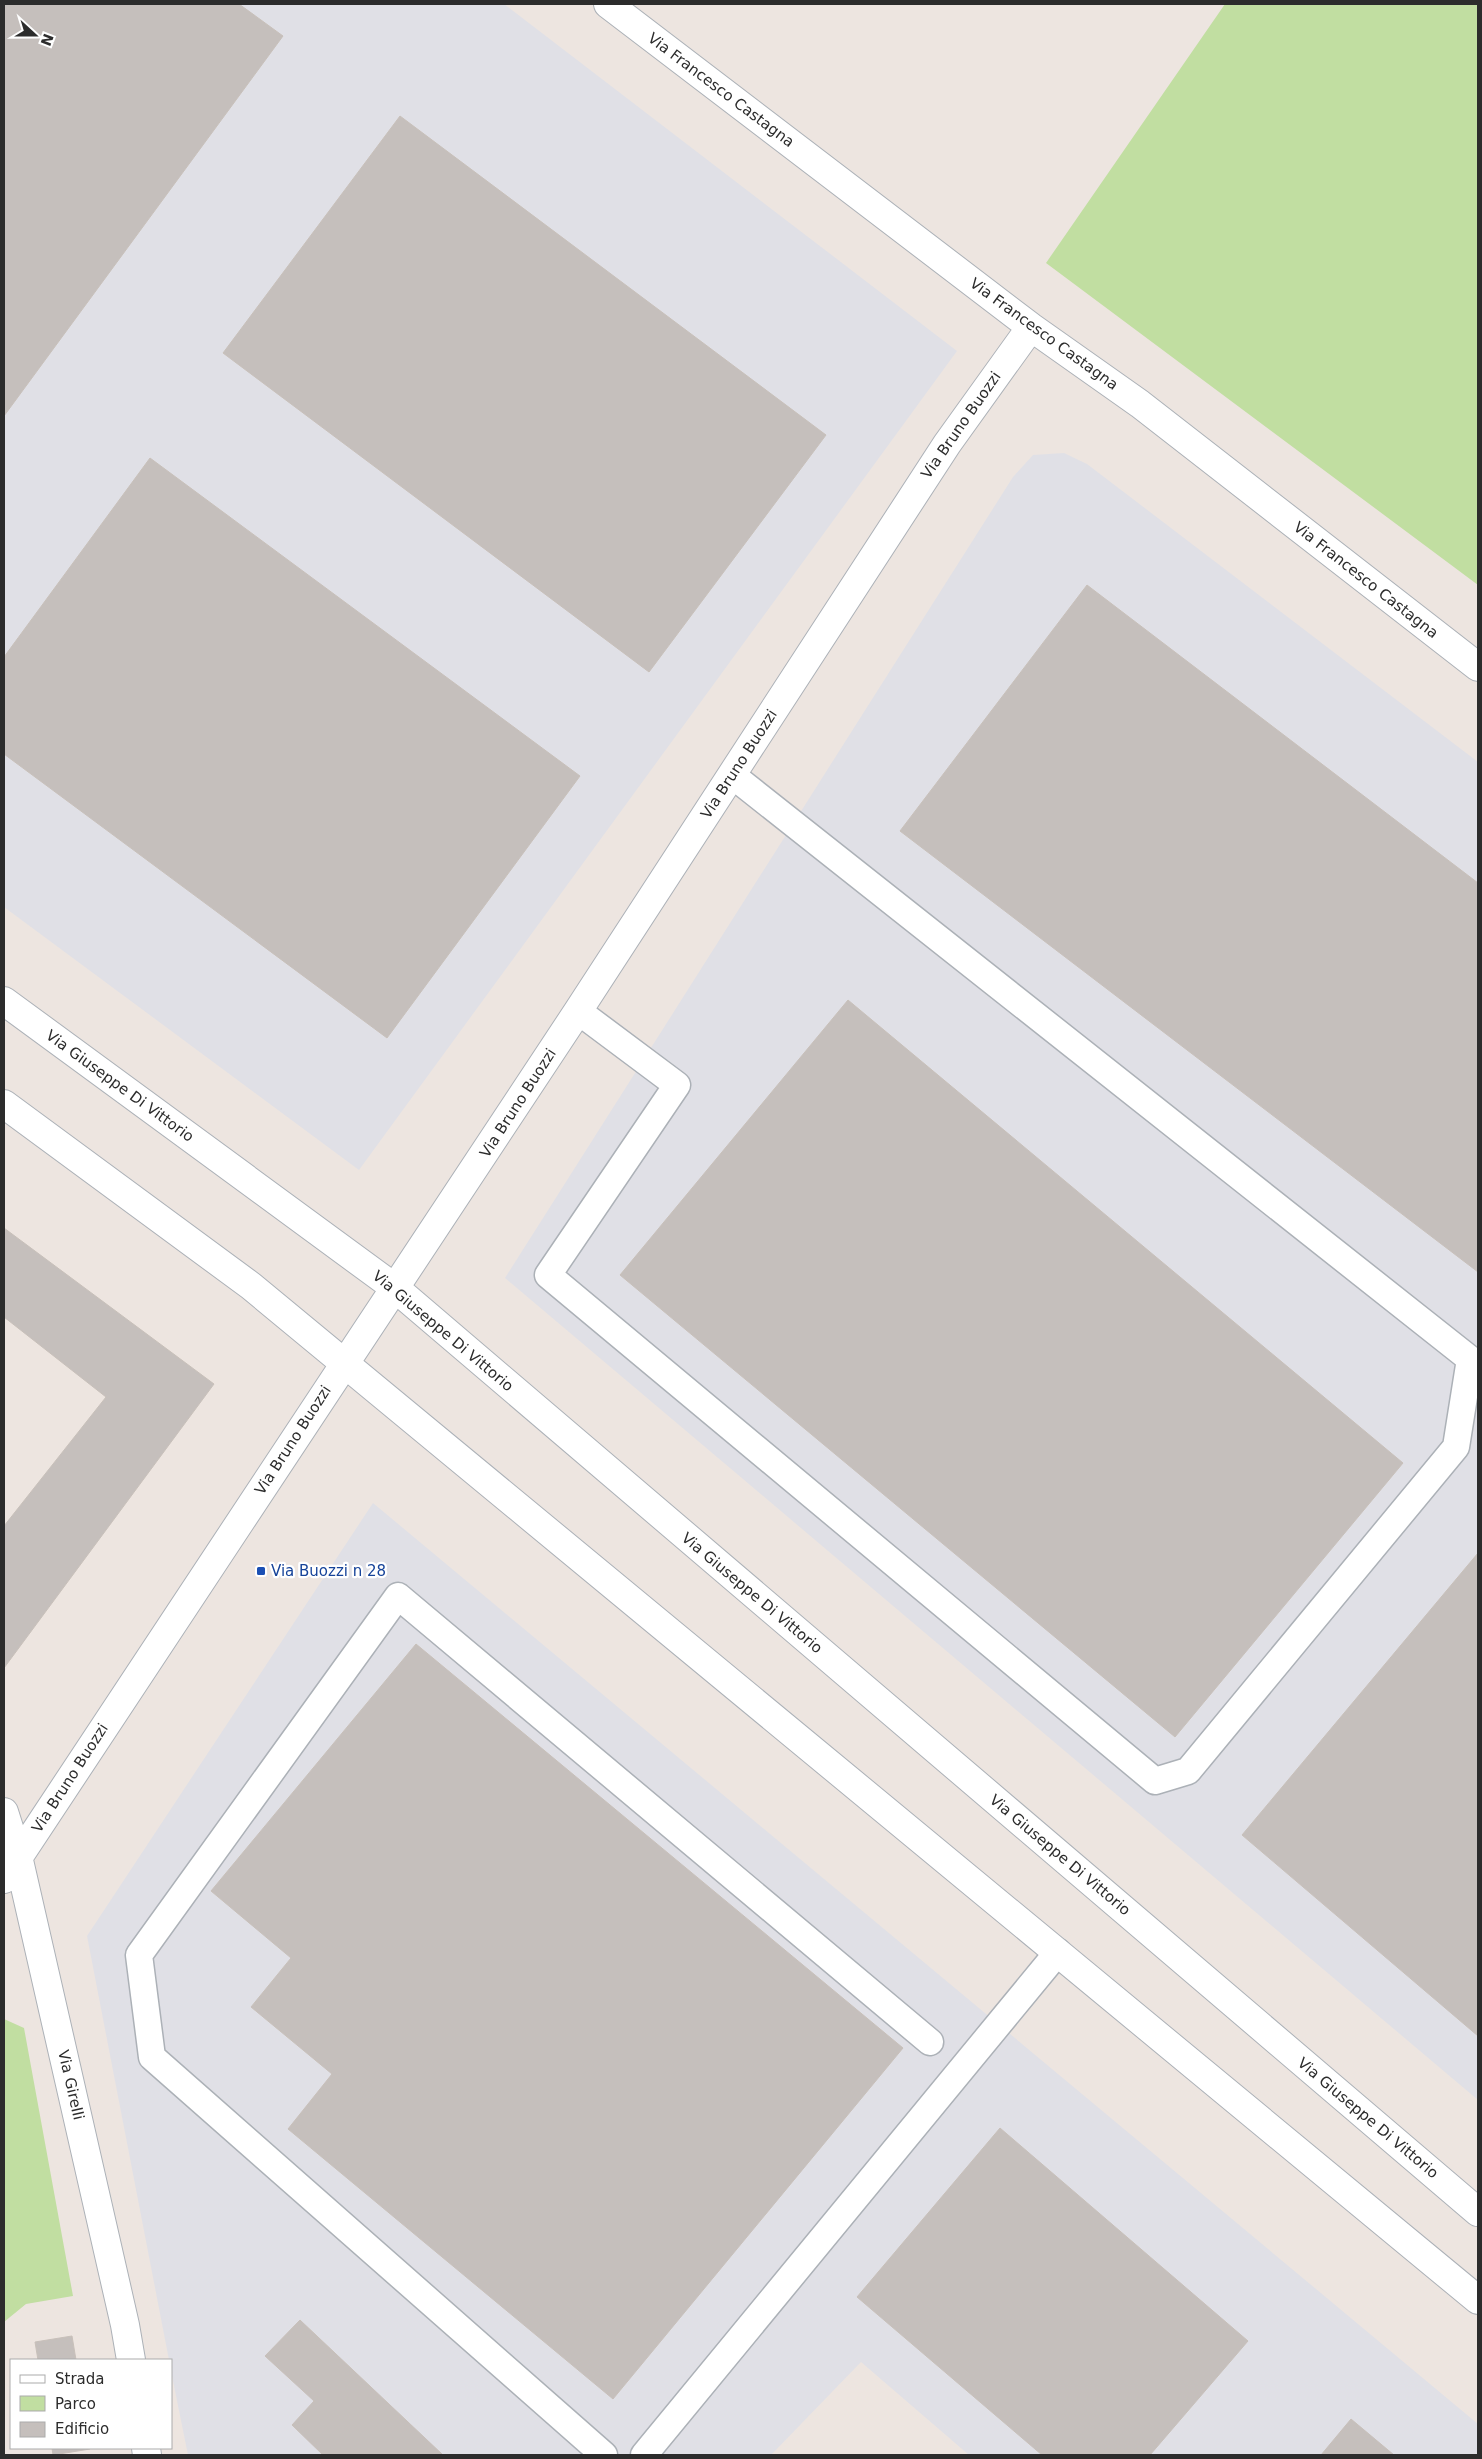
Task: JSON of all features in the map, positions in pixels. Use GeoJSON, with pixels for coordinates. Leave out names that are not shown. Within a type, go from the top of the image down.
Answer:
{"type":"FeatureCollection","features":[{"type":"Feature","properties":{"kind":"street","name":"Via Francesco Castagna"},"geometry":{"type":"LineString","coordinates":[[608,4],[1031,327],[1140,404],[1478,667]]}},
{"type":"Feature","properties":{"kind":"street","name":"Via Bruno Buozzi"},"geometry":{"type":"LineString","coordinates":[[4,1879],[578,1011],[947,444],[1031,327]]}},
{"type":"Feature","properties":{"kind":"street","name":"Via Giuseppe Di Vittorio"},"geometry":{"type":"LineString","coordinates":[[4,1001],[395,1288],[1478,2212]]}},
{"type":"Feature","properties":{"kind":"street"},"geometry":{"type":"LineString","coordinates":[[4,1104],[251,1286],[1478,2300]]}},
{"type":"Feature","properties":{"kind":"street","name":"Via Girelli"},"geometry":{"type":"LineString","coordinates":[[4,1812],[18,1856],[125,2325],[131,2359]]}},
{"type":"Feature","properties":{"kind":"lane"},"geometry":{"type":"LineString","coordinates":[[578,1011],[677,1085],[548,1275],[1155,1781],[1188,1771],[1456,1447],[1470,1359],[732,775]]}},
{"type":"Feature","properties":{"kind":"lane"},"geometry":{"type":"LineString","coordinates":[[604,2455],[152,2057],[140,1955],[398,1596],[930,2042]]}},
{"type":"Feature","properties":{"kind":"lane"},"geometry":{"type":"LineString","coordinates":[[644,2455],[1058,1952]]}},
{"type":"Feature","properties":{"kind":"shaded area"},"geometry":{"type":"Polygon","coordinates":[[[4,4],[504,4],[957,351],[359,1170],[4,907],[4,4]]]}},
{"type":"Feature","properties":{"kind":"shaded area"},"geometry":{"type":"Polygon","coordinates":[[[1064,453],[1087,464],[1478,762],[1478,2100],[505,1278],[1013,477],[1033,455],[1064,453]]]}},
{"type":"Feature","properties":{"kind":"shaded area"},"geometry":{"type":"Polygon","coordinates":[[[373,1503],[1478,2424],[1478,2455],[969,2455],[861,2362],[771,2455],[188,2455],[172,2376],[172,2359],[169,2359],[87,1936],[373,1503]]]}},
{"type":"Feature","properties":{"kind":"green space"},"geometry":{"type":"Polygon","coordinates":[[[1225,4],[1478,4],[1478,585],[1046,263],[1225,4]]]}},
{"type":"Feature","properties":{"kind":"green space"},"geometry":{"type":"Polygon","coordinates":[[[4,2019],[24,2028],[73,2296],[26,2304],[4,2322],[4,2019]]]}},
{"type":"Feature","properties":{"kind":"building"},"geometry":{"type":"Polygon","coordinates":[[[4,4],[239,4],[283,36],[4,416],[4,4]]]}},
{"type":"Feature","properties":{"kind":"building"},"geometry":{"type":"Polygon","coordinates":[[[400,116],[826,435],[649,672],[223,353],[400,116]]]}},
{"type":"Feature","properties":{"kind":"building"},"geometry":{"type":"Polygon","coordinates":[[[150,458],[580,776],[387,1038],[4,754],[4,657],[150,458]]]}},
{"type":"Feature","properties":{"kind":"building"},"geometry":{"type":"Polygon","coordinates":[[[1087,585],[1478,883],[1478,1272],[900,831],[1087,585]]]}},
{"type":"Feature","properties":{"kind":"building"},"geometry":{"type":"Polygon","coordinates":[[[848,1000],[1403,1463],[1175,1737],[620,1275],[848,1000]]]}},
{"type":"Feature","properties":{"kind":"building"},"geometry":{"type":"Polygon","coordinates":[[[4,1228],[214,1384],[4,1668],[4,1526],[106,1397],[4,1317],[4,1228]]]}},
{"type":"Feature","properties":{"kind":"building"},"geometry":{"type":"Polygon","coordinates":[[[1478,1553],[1478,2036],[1242,1835],[1478,1553]]]}},
{"type":"Feature","properties":{"kind":"building"},"geometry":{"type":"Polygon","coordinates":[[[416,1644],[903,2048],[613,2399],[288,2129],[332,2074],[251,2007],[291,1958],[211,1891],[416,1644]]]}},
{"type":"Feature","properties":{"kind":"building"},"geometry":{"type":"Polygon","coordinates":[[[1000,2128],[1248,2341],[1150,2455],[1042,2455],[857,2297],[1000,2128]]]}},
{"type":"Feature","properties":{"kind":"building"},"geometry":{"type":"Polygon","coordinates":[[[300,2320],[443,2455],[323,2455],[292,2425],[314,2401],[265,2356],[300,2320]]]}},
{"type":"Feature","properties":{"kind":"building"},"geometry":{"type":"Polygon","coordinates":[[[72,2336],[76,2359],[38,2359],[35,2342],[72,2336]]]}},
{"type":"Feature","properties":{"kind":"building"},"geometry":{"type":"Polygon","coordinates":[[[1351,2419],[1394,2455],[1321,2455],[1351,2419]]]}},
{"type":"Feature","properties":{"kind":"building"},"geometry":{"type":"Polygon","coordinates":[[[52,2449],[90,2449],[53,2455],[52,2449]]]}},
{"type":"Feature","properties":{"kind":"place","name":"Via Buozzi n 28"},"geometry":{"type":"Point","coordinates":[261,1571]}}]}
